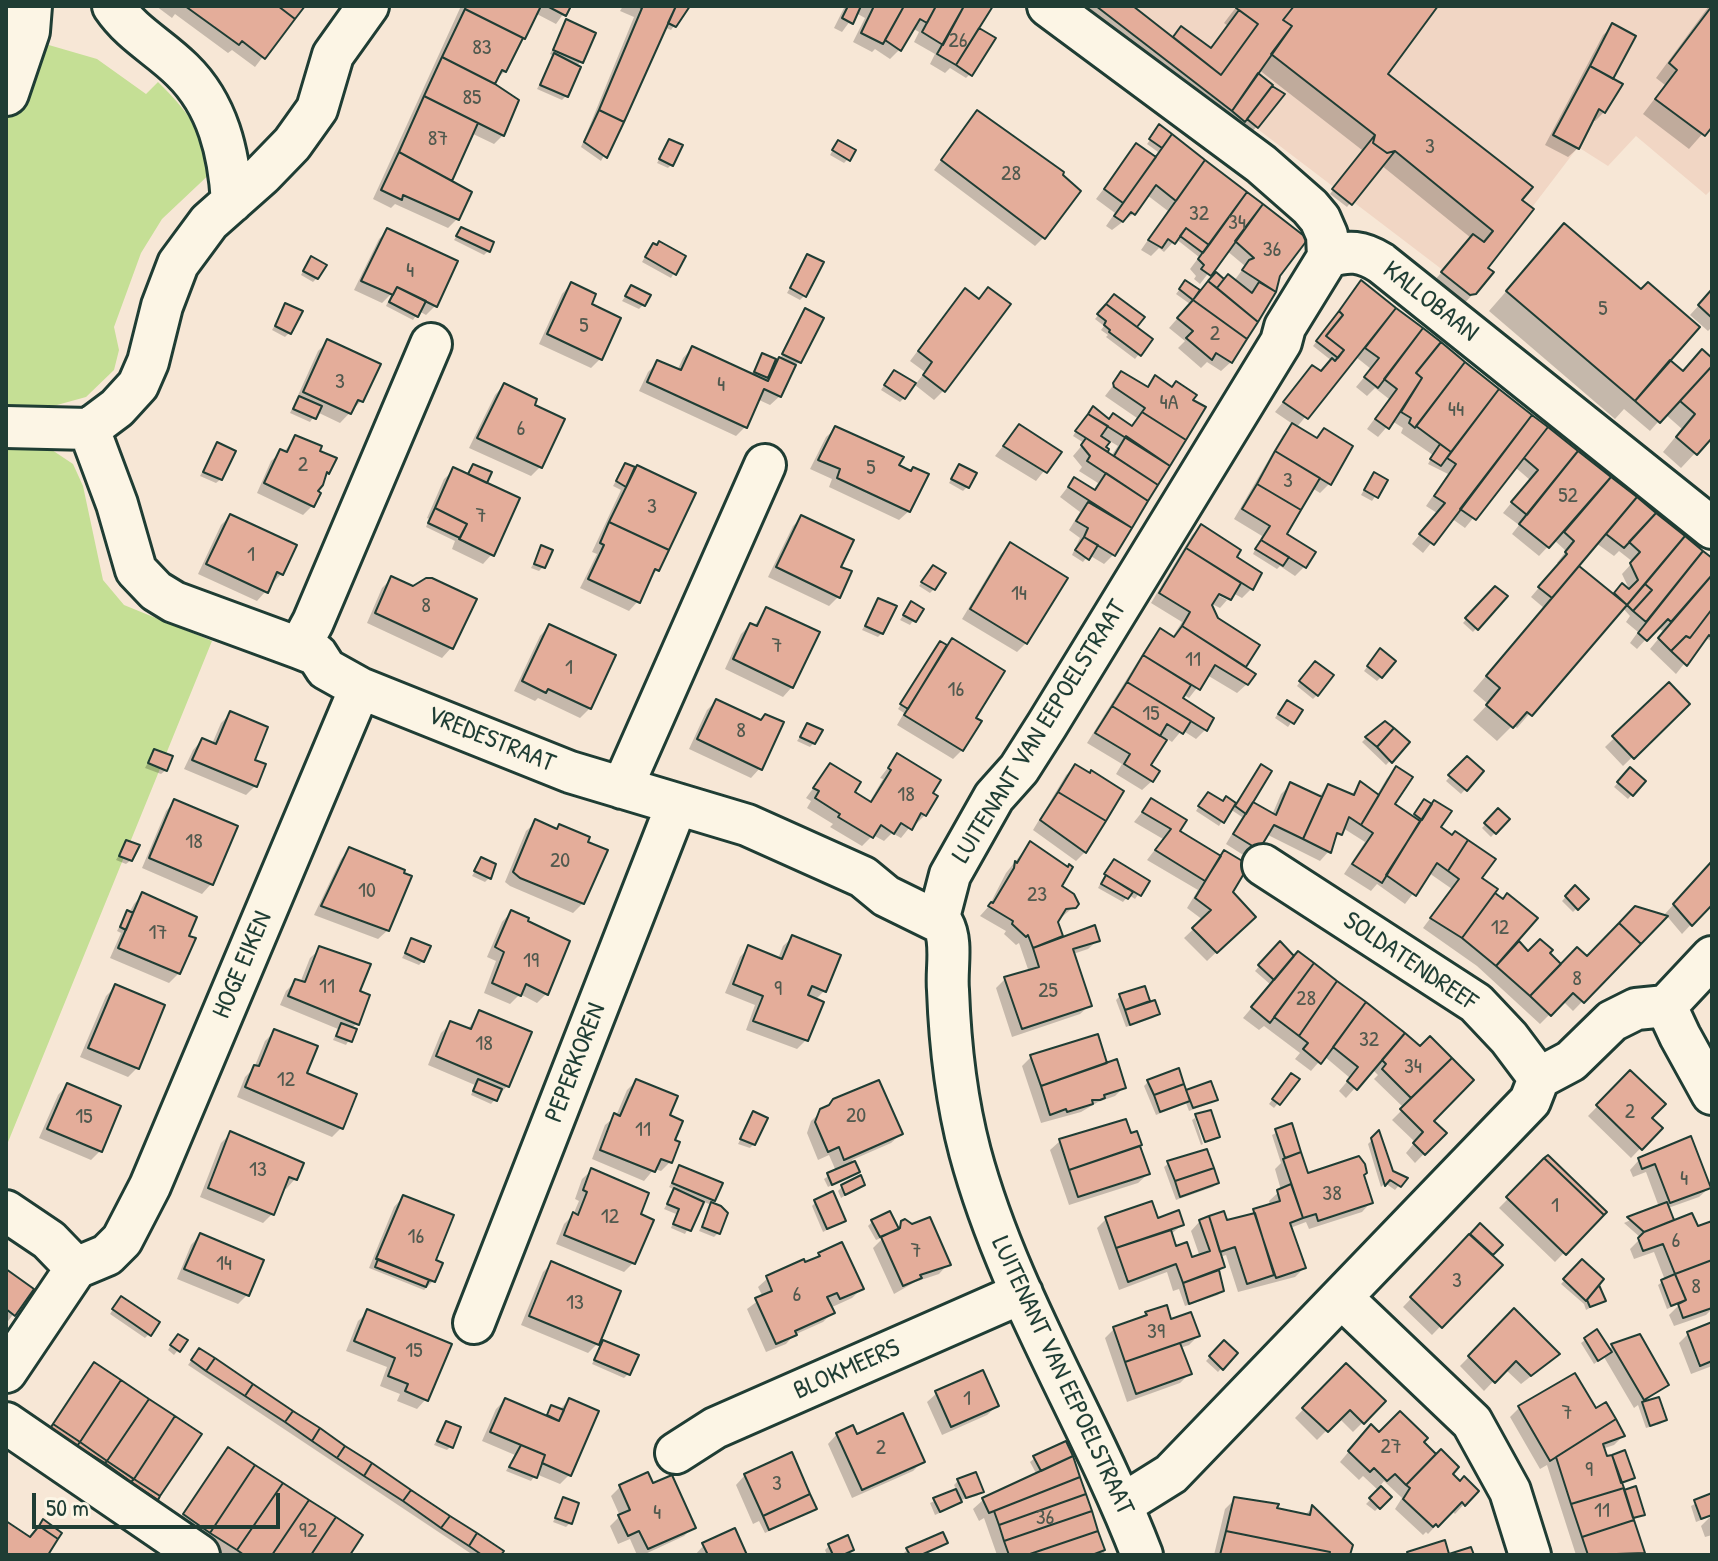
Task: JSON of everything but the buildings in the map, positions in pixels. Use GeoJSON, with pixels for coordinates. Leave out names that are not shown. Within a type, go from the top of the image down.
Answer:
{"type":"FeatureCollection","features":[{"type":"Feature","properties":{"kind":"main road"},"geometry":{"type":"LineString","coordinates":[[6,93],[27,31],[29,6]]}},
{"type":"Feature","properties":{"kind":"street"},"geometry":{"type":"LineString","coordinates":[[113,6],[124,22],[182,70],[206,97],[221,134],[232,202]]}},
{"type":"Feature","properties":{"kind":"street"},"geometry":{"type":"LineString","coordinates":[[6,427],[89,429],[117,408],[138,385],[178,264],[209,222],[276,162],[317,109],[333,55],[368,6]]}},
{"type":"Feature","properties":{"kind":"street"},"geometry":{"type":"LineString","coordinates":[[1048,6],[1261,164],[1310,207],[1327,235],[1328,257]]}},
{"type":"Feature","properties":{"kind":"street","name":"KALLOBAAN"},"geometry":{"type":"LineString","coordinates":[[1328,257],[1345,251],[1365,253],[1381,263],[1712,528]]}},
{"type":"Feature","properties":{"kind":"street","name":"LUITENANT VAN EEPOELSTRAAT"},"geometry":{"type":"LineString","coordinates":[[1142,1555],[1123,1504],[1022,1293],[991,1220],[970,1152],[957,1090],[947,988],[947,933],[938,921],[950,875],[994,797],[1019,769],[1047,725],[1281,342],[1285,327],[1328,257]]}},
{"type":"Feature","properties":{"kind":"street"},"geometry":{"type":"LineString","coordinates":[[299,648],[313,622],[431,344]]}},
{"type":"Feature","properties":{"kind":"street","name":"VREDESTRAAT"},"geometry":{"type":"LineString","coordinates":[[89,429],[112,489],[136,570],[156,591],[174,602],[317,655],[326,669],[360,688],[570,772],[747,825],[863,877],[886,896],[938,921]]}},
{"type":"Feature","properties":{"kind":"street"},"geometry":{"type":"LineString","coordinates":[[622,788],[765,465]]}},
{"type":"Feature","properties":{"kind":"street","name":"HOGE EIKEN"},"geometry":{"type":"LineString","coordinates":[[76,1268],[107,1255],[122,1240],[150,1186],[360,688]]}},
{"type":"Feature","properties":{"kind":"street","name":"PEPERKOREN"},"geometry":{"type":"LineString","coordinates":[[474,1323],[677,804]]}},
{"type":"Feature","properties":{"kind":"street","name":"SOLDATENDREEF"},"geometry":{"type":"LineString","coordinates":[[1263,865],[1476,1003],[1509,1038],[1539,1078]]}},
{"type":"Feature","properties":{"kind":"street"},"geometry":{"type":"LineString","coordinates":[[1123,1504],[1171,1474],[1530,1101],[1539,1078],[1571,1061],[1612,1021],[1636,1009],[1666,1006],[1712,957]]}},
{"type":"Feature","properties":{"kind":"street"},"geometry":{"type":"LineString","coordinates":[[1666,1006],[1712,1094]]}},
{"type":"Feature","properties":{"kind":"street"},"geometry":{"type":"LineString","coordinates":[[6,1211],[49,1240],[76,1268],[6,1372]]}},
{"type":"Feature","properties":{"kind":"street","name":"BLOKMEERS"},"geometry":{"type":"LineString","coordinates":[[676,1453],[715,1428],[1022,1293]]}},
{"type":"Feature","properties":{"kind":"street"},"geometry":{"type":"LineString","coordinates":[[1342,1298],[1472,1422],[1510,1491],[1530,1555]]}},
{"type":"Feature","properties":{"kind":"street"},"geometry":{"type":"LineString","coordinates":[[6,1423],[199,1555]]}},
{"type":"Feature","properties":{"kind":"shaded area"},"geometry":{"type":"Polygon","coordinates":[[[1096,6],[1712,6],[1712,189],[1706,195],[1636,136],[1608,166],[1578,147],[1469,290],[1096,6]]]}},
{"type":"Feature","properties":{"kind":"green space"},"geometry":{"type":"Polygon","coordinates":[[[35,41],[97,59],[146,94],[158,82],[192,122],[215,169],[162,219],[141,253],[114,327],[119,350],[114,370],[86,397],[28,413],[6,407],[6,123],[35,41]]]}},
{"type":"Feature","properties":{"kind":"green space"},"geometry":{"type":"Polygon","coordinates":[[[29,444],[52,450],[73,464],[83,486],[103,580],[124,605],[212,641],[6,1147],[6,450],[29,444]]]}}]}
